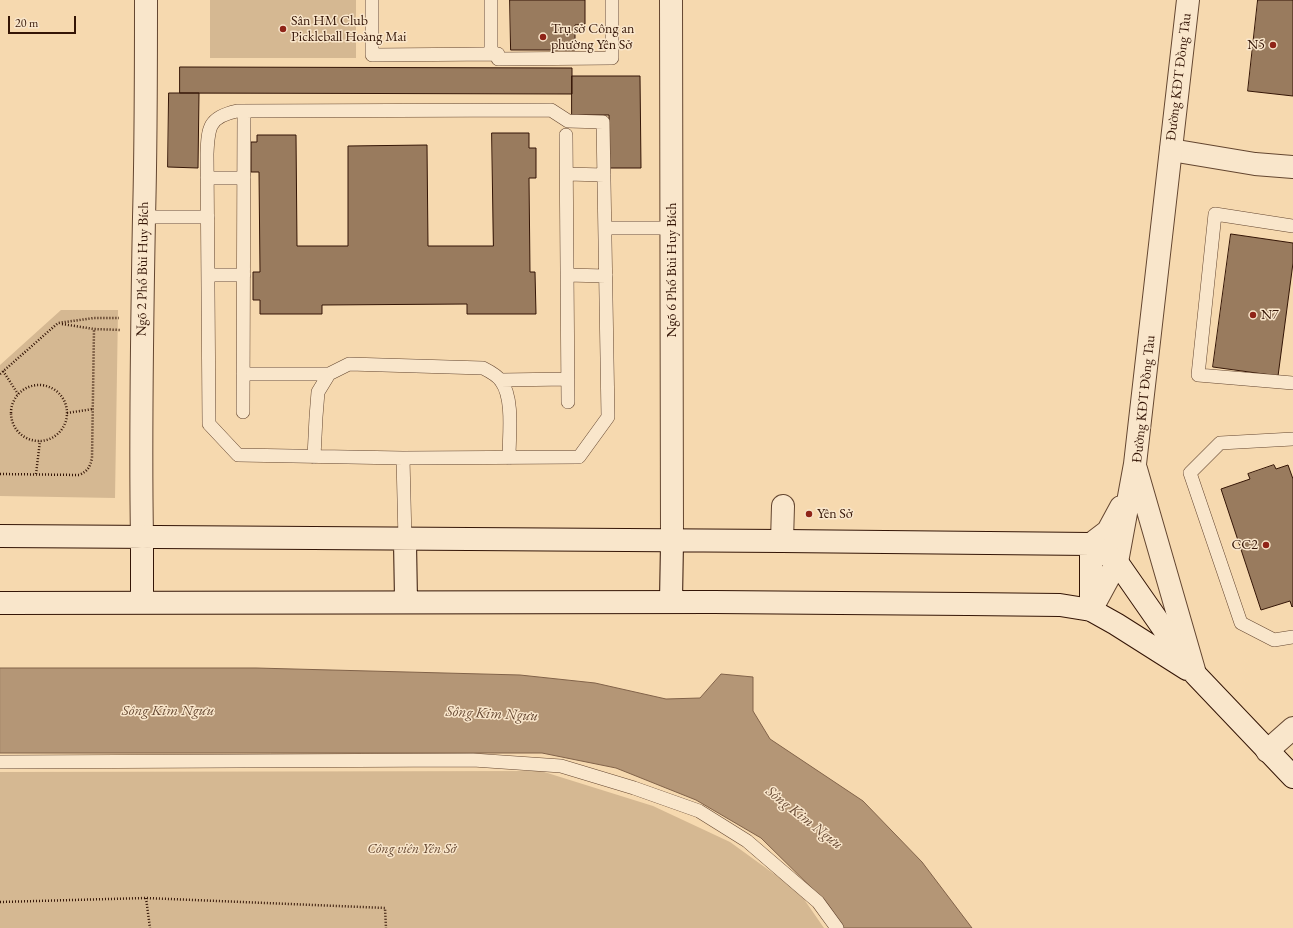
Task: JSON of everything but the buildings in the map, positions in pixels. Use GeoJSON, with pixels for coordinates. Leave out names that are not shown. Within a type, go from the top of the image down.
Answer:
{"type":"FeatureCollection","features":[{"type":"Feature","properties":{"kind":"main road","name":"Ngõ 2 Phố Bùi Huy Bích"},"geometry":{"type":"LineString","coordinates":[[142,603],[142,324],[146,0]]}},
{"type":"Feature","properties":{"kind":"main road","name":"Ngõ 6 Phố Bùi Huy Bích"},"geometry":{"type":"LineString","coordinates":[[671,0],[671,602]]}},
{"type":"Feature","properties":{"kind":"main road","name":"Đường KĐT Đồng Tàu"},"geometry":{"type":"LineString","coordinates":[[1188,0],[1135,464],[1195,674],[1293,777]]}},
{"type":"Feature","properties":{"kind":"main road"},"geometry":{"type":"LineString","coordinates":[[1171,150],[1248,163],[1293,167]]}},
{"type":"Feature","properties":{"kind":"main road"},"geometry":{"type":"LineString","coordinates":[[1091,544],[1108,531],[1123,501],[1135,464]]}},
{"type":"Feature","properties":{"kind":"main road"},"geometry":{"type":"LineString","coordinates":[[1091,610],[1117,562],[1135,464]]}},
{"type":"Feature","properties":{"kind":"main road"},"geometry":{"type":"LineString","coordinates":[[782,541],[783,506]]}},
{"type":"Feature","properties":{"kind":"main road"},"geometry":{"type":"LineString","coordinates":[[0,536],[1091,544],[1117,562],[1195,674]]}},
{"type":"Feature","properties":{"kind":"main road"},"geometry":{"type":"LineString","coordinates":[[405,540],[406,602]]}},
{"type":"Feature","properties":{"kind":"main road"},"geometry":{"type":"LineString","coordinates":[[1091,544],[1091,610]]}},
{"type":"Feature","properties":{"kind":"main road"},"geometry":{"type":"LineString","coordinates":[[0,603],[671,602],[1006,604],[1060,606],[1091,610],[1195,674]]}},
{"type":"Feature","properties":{"kind":"main road"},"geometry":{"type":"LineString","coordinates":[[1267,751],[1293,728]]}},
{"type":"Feature","properties":{"kind":"lane"},"geometry":{"type":"LineString","coordinates":[[372,0],[372,55],[498,54],[498,59],[612,58],[612,0]]}},
{"type":"Feature","properties":{"kind":"lane"},"geometry":{"type":"LineString","coordinates":[[491,0],[491,54]]}},
{"type":"Feature","properties":{"kind":"lane"},"geometry":{"type":"LineString","coordinates":[[551,110],[568,121],[603,122],[604,175],[608,417],[579,457],[403,458],[238,455],[209,424],[208,134],[214,121],[224,114],[237,111],[551,110]]}},
{"type":"Feature","properties":{"kind":"lane"},"geometry":{"type":"LineString","coordinates":[[243,412],[244,111]]}},
{"type":"Feature","properties":{"kind":"lane"},"geometry":{"type":"LineString","coordinates":[[566,135],[568,402]]}},
{"type":"Feature","properties":{"kind":"lane"},"geometry":{"type":"LineString","coordinates":[[567,174],[604,175]]}},
{"type":"Feature","properties":{"kind":"lane"},"geometry":{"type":"LineString","coordinates":[[208,178],[244,178]]}},
{"type":"Feature","properties":{"kind":"lane"},"geometry":{"type":"LineString","coordinates":[[1293,226],[1215,214],[1198,375],[1293,383]]}},
{"type":"Feature","properties":{"kind":"lane"},"geometry":{"type":"LineString","coordinates":[[144,217],[208,217]]}},
{"type":"Feature","properties":{"kind":"lane"},"geometry":{"type":"LineString","coordinates":[[605,228],[672,228]]}},
{"type":"Feature","properties":{"kind":"lane"},"geometry":{"type":"LineString","coordinates":[[208,274],[244,275]]}},
{"type":"Feature","properties":{"kind":"lane"},"geometry":{"type":"LineString","coordinates":[[567,275],[606,276]]}},
{"type":"Feature","properties":{"kind":"lane"},"geometry":{"type":"LineString","coordinates":[[243,374],[329,374],[349,364],[483,368],[501,380],[568,379]]}},
{"type":"Feature","properties":{"kind":"lane"},"geometry":{"type":"LineString","coordinates":[[314,457],[318,392],[329,374]]}},
{"type":"Feature","properties":{"kind":"lane"},"geometry":{"type":"LineString","coordinates":[[501,380],[508,398],[510,418],[509,458]]}},
{"type":"Feature","properties":{"kind":"lane"},"geometry":{"type":"LineString","coordinates":[[1293,439],[1220,443],[1190,473],[1242,623],[1274,640],[1293,637]]}},
{"type":"Feature","properties":{"kind":"lane"},"geometry":{"type":"LineString","coordinates":[[403,458],[405,540]]}},
{"type":"Feature","properties":{"kind":"lane"},"geometry":{"type":"LineString","coordinates":[[0,762],[473,760],[561,766],[634,788],[699,811],[747,841],[818,902],[837,928]]}},
{"type":"Feature","properties":{"kind":"path"},"geometry":{"type":"LineString","coordinates":[[0,374],[58,323],[94,318],[142,324]]}},
{"type":"Feature","properties":{"kind":"path"},"geometry":{"type":"LineString","coordinates":[[58,323],[94,328],[142,324]]}},
{"type":"Feature","properties":{"kind":"path"},"geometry":{"type":"LineString","coordinates":[[0,474],[79,475],[86,472],[90,467],[92,458],[94,328]]}},
{"type":"Feature","properties":{"kind":"path"},"geometry":{"type":"LineString","coordinates":[[3,371],[18,394]]}},
{"type":"Feature","properties":{"kind":"path"},"geometry":{"type":"LineString","coordinates":[[38,384],[49,386],[58,392],[65,402],[67,413],[63,425],[56,435],[49,439],[40,441],[31,440],[23,436],[16,429],[10,411],[18,394],[27,387],[38,384]]}},
{"type":"Feature","properties":{"kind":"path"},"geometry":{"type":"LineString","coordinates":[[67,413],[93,410]]}},
{"type":"Feature","properties":{"kind":"path"},"geometry":{"type":"LineString","coordinates":[[36,474],[40,441]]}},
{"type":"Feature","properties":{"kind":"path"},"geometry":{"type":"LineString","coordinates":[[146,898],[150,928]]}},
{"type":"Feature","properties":{"kind":"path"},"geometry":{"type":"LineString","coordinates":[[0,902],[146,898],[385,908],[386,928]]}},
{"type":"Feature","properties":{"kind":"green space","name":"Sân HM Club Pickleball Hoàng Mai"},"geometry":{"type":"Polygon","coordinates":[[[210,0],[356,0],[356,58],[210,58],[210,0]]]}},
{"type":"Feature","properties":{"kind":"green space"},"geometry":{"type":"Polygon","coordinates":[[[61,310],[118,310],[115,498],[0,496],[0,365],[61,310]]]}},
{"type":"Feature","properties":{"kind":"green space","name":"Công viên Yên Sở"},"geometry":{"type":"Polygon","coordinates":[[[541,771],[653,806],[730,842],[799,892],[824,928],[0,928],[0,772],[541,771]]]}},
{"type":"Feature","properties":{"kind":"water","name":"Sông Kim Ngưu"},"geometry":{"type":"Polygon","coordinates":[[[0,668],[256,668],[520,675],[595,683],[666,699],[700,698],[721,674],[753,677],[753,711],[770,739],[863,801],[922,862],[972,928],[844,928],[827,903],[761,838],[696,800],[616,768],[542,753],[0,753],[0,668]]]}},
{"type":"Feature","properties":{"kind":"place","name":"Sân HM Club Pickleball Hoàng Mai"},"geometry":{"type":"Point","coordinates":[283,29]}},
{"type":"Feature","properties":{"kind":"place","name":"Trụ sở Công an phường Yên Sở"},"geometry":{"type":"Point","coordinates":[543,37]}},
{"type":"Feature","properties":{"kind":"place","name":"N5"},"geometry":{"type":"Point","coordinates":[1273,45]}},
{"type":"Feature","properties":{"kind":"place","name":"N7"},"geometry":{"type":"Point","coordinates":[1253,315]}},
{"type":"Feature","properties":{"kind":"place","name":"Yên Sở"},"geometry":{"type":"Point","coordinates":[809,514]}},
{"type":"Feature","properties":{"kind":"place","name":"CC2"},"geometry":{"type":"Point","coordinates":[1266,545]}}]}
